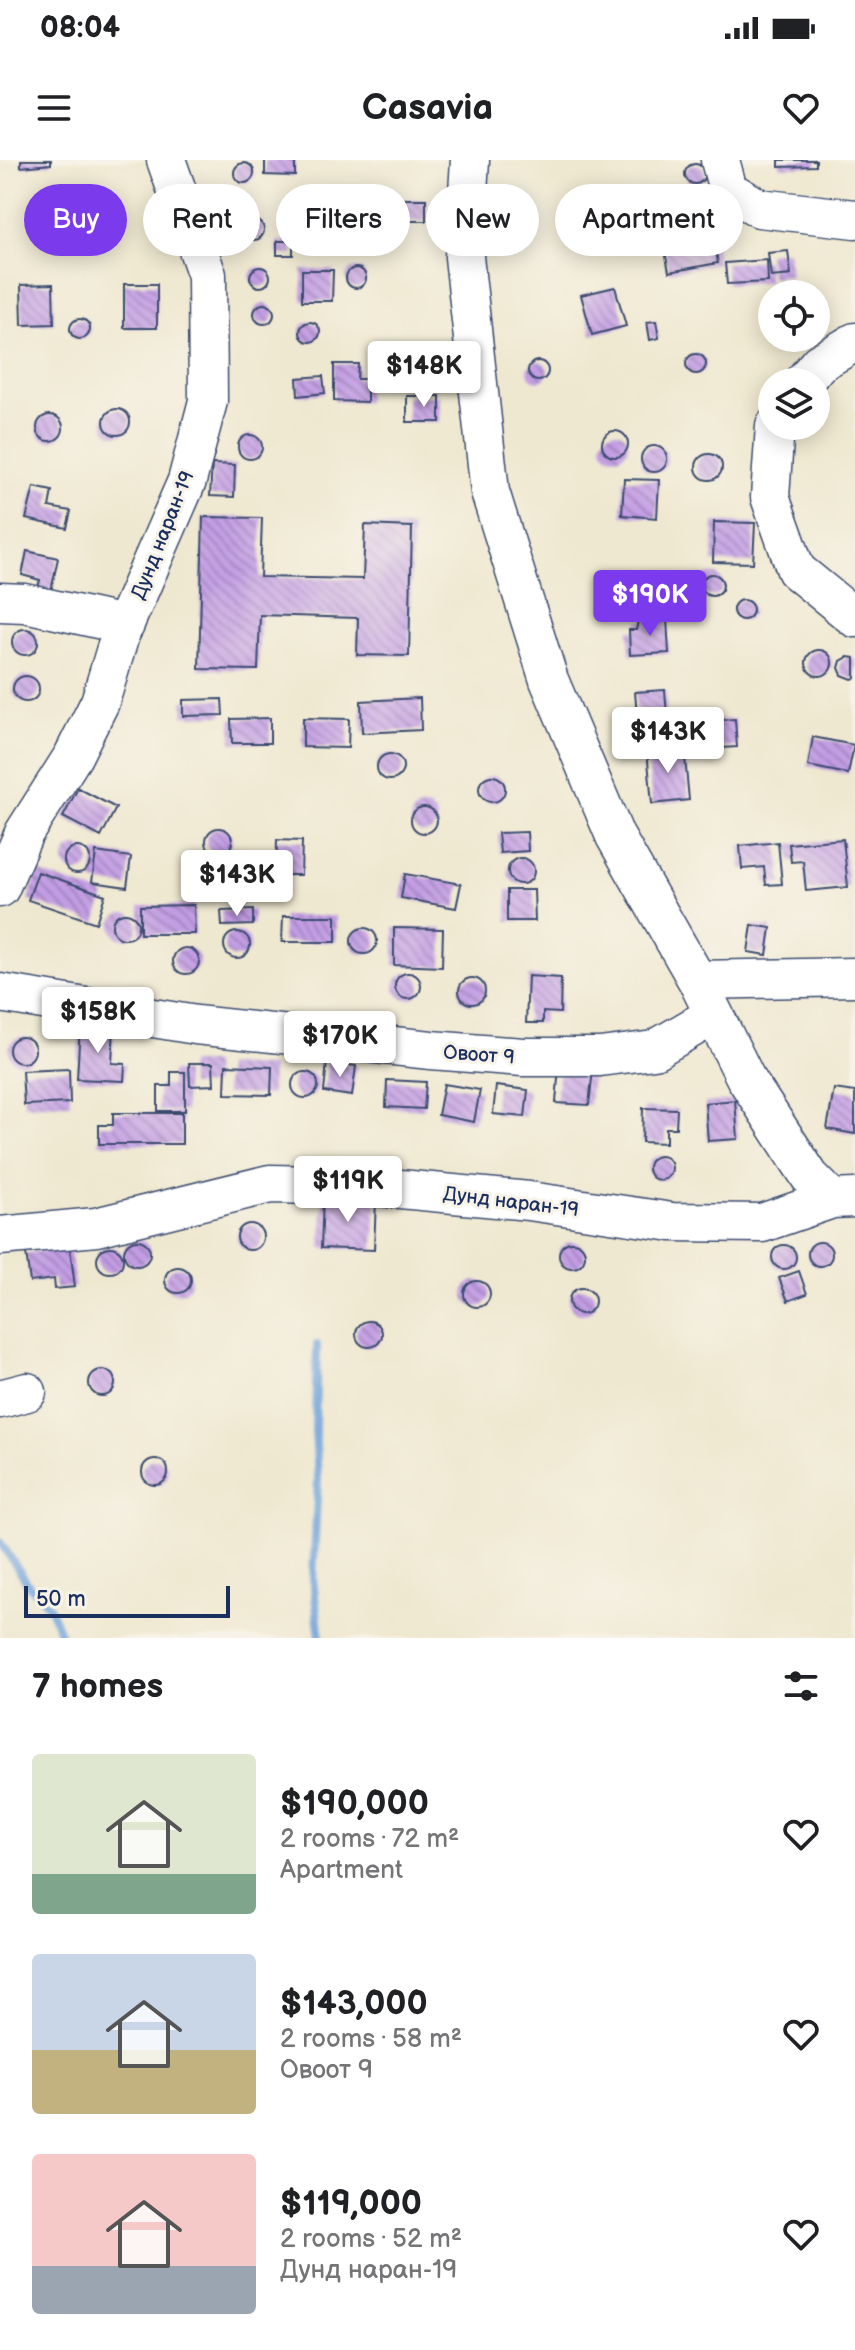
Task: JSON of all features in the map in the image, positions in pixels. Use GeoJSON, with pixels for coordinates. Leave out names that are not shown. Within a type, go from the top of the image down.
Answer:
{"type":"FeatureCollection","features":[{"type":"Feature","properties":{"kind":"street","name":"Дунд наран-19"},"geometry":{"type":"LineString","coordinates":[[0,888],[24,833],[73,756],[100,702],[125,625],[187,481],[208,401],[207,275],[166,160]]}},
{"type":"Feature","properties":{"kind":"street"},"geometry":{"type":"LineString","coordinates":[[470,160],[464,257],[490,492],[549,680],[615,836],[697,980],[712,1016],[745,1077],[810,1177],[843,1198]]}},
{"type":"Feature","properties":{"kind":"street"},"geometry":{"type":"LineString","coordinates":[[720,160],[728,190],[759,208],[855,219]]}},
{"type":"Feature","properties":{"kind":"street"},"geometry":{"type":"LineString","coordinates":[[815,368],[855,342]]}},
{"type":"Feature","properties":{"kind":"street"},"geometry":{"type":"LineString","coordinates":[[774,440],[770,497],[796,570],[855,618]]}},
{"type":"Feature","properties":{"kind":"street"},"geometry":{"type":"LineString","coordinates":[[0,602],[25,603],[125,625]]}},
{"type":"Feature","properties":{"kind":"street"},"geometry":{"type":"LineString","coordinates":[[697,980],[855,977]]}},
{"type":"Feature","properties":{"kind":"street","name":"Овоот 9"},"geometry":{"type":"LineString","coordinates":[[0,993],[196,1025],[523,1057],[600,1057],[654,1050],[712,1016]]}},
{"type":"Feature","properties":{"kind":"street","name":"Дунд наран-19"},"geometry":{"type":"LineString","coordinates":[[0,1236],[96,1227],[270,1184],[368,1186],[529,1201],[672,1222],[762,1223],[843,1198]]}},
{"type":"Feature","properties":{"kind":"building"},"geometry":{"type":"Polygon","coordinates":[[[21,160],[51,160],[51,164],[21,167],[21,160]]]}},
{"type":"Feature","properties":{"kind":"building"},"geometry":{"type":"Polygon","coordinates":[[[265,160],[295,160],[295,176],[265,175],[265,160]]]}},
{"type":"Feature","properties":{"kind":"building"},"geometry":{"type":"Polygon","coordinates":[[[779,160],[816,160],[816,166],[779,167],[779,160]]]}},
{"type":"Feature","properties":{"kind":"building"},"geometry":{"type":"Polygon","coordinates":[[[244,163],[251,166],[254,173],[251,180],[244,183],[237,180],[234,173],[237,166],[244,163]]]}},
{"type":"Feature","properties":{"kind":"building"},"geometry":{"type":"Polygon","coordinates":[[[691,165],[699,165],[704,170],[704,178],[699,183],[691,183],[686,178],[686,170],[691,165]]]}},
{"type":"Feature","properties":{"kind":"building"},"geometry":{"type":"Polygon","coordinates":[[[410,199],[426,199],[426,221],[410,221],[410,199]]]}},
{"type":"Feature","properties":{"kind":"building"},"geometry":{"type":"Polygon","coordinates":[[[260,222],[263,234],[260,238],[260,222]]]}},
{"type":"Feature","properties":{"kind":"building"},"geometry":{"type":"Polygon","coordinates":[[[788,251],[791,275],[771,277],[768,253],[788,251]]]}},
{"type":"Feature","properties":{"kind":"building"},"geometry":{"type":"Polygon","coordinates":[[[666,256],[717,256],[718,263],[669,272],[666,256]]]}},
{"type":"Feature","properties":{"kind":"building"},"geometry":{"type":"Polygon","coordinates":[[[767,260],[768,280],[727,284],[725,263],[767,260]]]}},
{"type":"Feature","properties":{"kind":"building"},"geometry":{"type":"Polygon","coordinates":[[[260,267],[267,270],[270,277],[267,284],[260,287],[253,284],[250,277],[253,270],[260,267]]]}},
{"type":"Feature","properties":{"kind":"building"},"geometry":{"type":"Polygon","coordinates":[[[356,268],[363,271],[366,278],[363,285],[356,288],[349,285],[346,278],[349,271],[356,268]]]}},
{"type":"Feature","properties":{"kind":"building"},"geometry":{"type":"Polygon","coordinates":[[[302,270],[333,270],[332,301],[302,301],[302,270]]]}},
{"type":"Feature","properties":{"kind":"building"},"geometry":{"type":"Polygon","coordinates":[[[53,284],[54,324],[22,325],[21,285],[53,284]]]}},
{"type":"Feature","properties":{"kind":"building"},"geometry":{"type":"Polygon","coordinates":[[[124,284],[157,284],[157,328],[124,328],[124,284]]]}},
{"type":"Feature","properties":{"kind":"building"},"geometry":{"type":"Polygon","coordinates":[[[615,287],[626,326],[592,335],[581,295],[615,287]]]}},
{"type":"Feature","properties":{"kind":"building"},"geometry":{"type":"Polygon","coordinates":[[[264,304],[271,307],[274,314],[271,321],[264,324],[257,321],[254,314],[257,307],[264,304]]]}},
{"type":"Feature","properties":{"kind":"building"},"geometry":{"type":"Polygon","coordinates":[[[80,319],[87,322],[90,329],[87,336],[80,339],[73,336],[70,329],[73,322],[80,319]]]}},
{"type":"Feature","properties":{"kind":"building"},"geometry":{"type":"Polygon","coordinates":[[[656,321],[659,338],[650,340],[647,322],[656,321]]]}},
{"type":"Feature","properties":{"kind":"building"},"geometry":{"type":"Polygon","coordinates":[[[310,322],[317,325],[320,332],[317,339],[310,342],[303,339],[300,332],[303,325],[310,322]]]}},
{"type":"Feature","properties":{"kind":"building"},"geometry":{"type":"Polygon","coordinates":[[[696,354],[703,357],[706,364],[703,371],[696,374],[689,371],[686,364],[689,357],[696,354]]]}},
{"type":"Feature","properties":{"kind":"building"},"geometry":{"type":"Polygon","coordinates":[[[538,361],[545,364],[548,371],[545,378],[538,381],[531,378],[528,371],[531,364],[538,361]]]}},
{"type":"Feature","properties":{"kind":"building"},"geometry":{"type":"Polygon","coordinates":[[[334,364],[358,364],[357,379],[367,379],[367,402],[334,401],[334,364]]]}},
{"type":"Feature","properties":{"kind":"building"},"geometry":{"type":"Polygon","coordinates":[[[323,376],[325,393],[298,396],[297,378],[323,376]]]}},
{"type":"Feature","properties":{"kind":"building"},"geometry":{"type":"Polygon","coordinates":[[[407,396],[440,396],[440,422],[407,422],[407,396]]]}},
{"type":"Feature","properties":{"kind":"building"},"geometry":{"type":"Polygon","coordinates":[[[117,409],[126,413],[130,422],[126,431],[117,435],[108,431],[104,422],[108,413],[117,409]]]}},
{"type":"Feature","properties":{"kind":"building"},"geometry":{"type":"Polygon","coordinates":[[[50,415],[59,419],[63,428],[59,437],[50,441],[41,437],[37,428],[41,419],[50,415]]]}},
{"type":"Feature","properties":{"kind":"building"},"geometry":{"type":"Polygon","coordinates":[[[615,431],[624,435],[628,444],[624,453],[615,457],[606,453],[602,444],[606,435],[615,431]]]}},
{"type":"Feature","properties":{"kind":"building"},"geometry":{"type":"Polygon","coordinates":[[[250,435],[261,442],[262,447],[255,458],[250,459],[239,452],[238,447],[245,436],[250,435]]]}},
{"type":"Feature","properties":{"kind":"building"},"geometry":{"type":"Polygon","coordinates":[[[654,446],[663,450],[667,459],[663,468],[654,472],[645,468],[641,459],[645,450],[654,446]]]}},
{"type":"Feature","properties":{"kind":"building"},"geometry":{"type":"Polygon","coordinates":[[[709,454],[718,458],[722,467],[718,476],[709,480],[700,476],[696,467],[700,458],[709,454]]]}},
{"type":"Feature","properties":{"kind":"building"},"geometry":{"type":"Polygon","coordinates":[[[212,464],[235,465],[234,497],[210,496],[212,464]]]}},
{"type":"Feature","properties":{"kind":"building"},"geometry":{"type":"Polygon","coordinates":[[[624,479],[659,480],[657,518],[622,515],[624,479]]]}},
{"type":"Feature","properties":{"kind":"building"},"geometry":{"type":"Polygon","coordinates":[[[34,487],[52,491],[49,507],[71,511],[67,528],[26,519],[34,487]]]}},
{"type":"Feature","properties":{"kind":"building"},"geometry":{"type":"Polygon","coordinates":[[[203,517],[262,518],[260,577],[363,579],[365,525],[412,527],[409,656],[357,655],[358,618],[260,615],[258,670],[199,669],[203,517]]]}},
{"type":"Feature","properties":{"kind":"building"},"geometry":{"type":"Polygon","coordinates":[[[714,522],[755,523],[753,563],[713,562],[714,522]]]}},
{"type":"Feature","properties":{"kind":"building"},"geometry":{"type":"Polygon","coordinates":[[[27,551],[58,558],[51,591],[38,588],[40,580],[22,575],[27,551]]]}},
{"type":"Feature","properties":{"kind":"building"},"geometry":{"type":"Polygon","coordinates":[[[712,574],[723,585],[712,596],[701,585],[712,574]]]}},
{"type":"Feature","properties":{"kind":"building"},"geometry":{"type":"Polygon","coordinates":[[[743,600],[750,603],[753,610],[750,617],[743,620],[736,617],[733,610],[736,603],[743,600]]]}},
{"type":"Feature","properties":{"kind":"building"},"geometry":{"type":"Polygon","coordinates":[[[667,619],[669,653],[630,655],[629,630],[636,630],[638,621],[667,619]]]}},
{"type":"Feature","properties":{"kind":"building"},"geometry":{"type":"Polygon","coordinates":[[[25,629],[34,633],[38,642],[34,651],[25,655],[16,651],[12,642],[16,633],[25,629]]]}},
{"type":"Feature","properties":{"kind":"building"},"geometry":{"type":"Polygon","coordinates":[[[819,650],[828,654],[832,663],[828,672],[819,676],[810,672],[806,663],[810,654],[819,650]]]}},
{"type":"Feature","properties":{"kind":"building"},"geometry":{"type":"Polygon","coordinates":[[[848,657],[855,658],[855,678],[852,679],[842,675],[839,668],[841,661],[848,657]]]}},
{"type":"Feature","properties":{"kind":"building"},"geometry":{"type":"Polygon","coordinates":[[[26,676],[35,680],[39,689],[35,698],[26,702],[17,698],[13,689],[17,680],[26,676]]]}},
{"type":"Feature","properties":{"kind":"building"},"geometry":{"type":"Polygon","coordinates":[[[665,690],[668,729],[624,733],[623,718],[637,717],[635,692],[665,690]]]}},
{"type":"Feature","properties":{"kind":"building"},"geometry":{"type":"Polygon","coordinates":[[[420,698],[421,730],[362,733],[361,701],[420,698]]]}},
{"type":"Feature","properties":{"kind":"building"},"geometry":{"type":"Polygon","coordinates":[[[222,699],[223,715],[183,716],[183,700],[222,699]]]}},
{"type":"Feature","properties":{"kind":"building"},"geometry":{"type":"Polygon","coordinates":[[[270,718],[270,743],[232,743],[231,719],[270,718]]]}},
{"type":"Feature","properties":{"kind":"building"},"geometry":{"type":"Polygon","coordinates":[[[303,718],[349,719],[348,748],[303,747],[303,718]]]}},
{"type":"Feature","properties":{"kind":"building"},"geometry":{"type":"Polygon","coordinates":[[[735,719],[737,747],[696,747],[694,722],[735,719]]]}},
{"type":"Feature","properties":{"kind":"building"},"geometry":{"type":"Polygon","coordinates":[[[813,737],[854,745],[848,774],[808,766],[813,737]]]}},
{"type":"Feature","properties":{"kind":"building"},"geometry":{"type":"Polygon","coordinates":[[[684,747],[689,800],[652,804],[647,750],[684,747]]]}},
{"type":"Feature","properties":{"kind":"building"},"geometry":{"type":"Polygon","coordinates":[[[390,754],[399,758],[403,767],[399,776],[390,780],[381,776],[377,767],[381,758],[390,754]]]}},
{"type":"Feature","properties":{"kind":"building"},"geometry":{"type":"Polygon","coordinates":[[[492,776],[501,780],[505,789],[501,798],[492,802],[483,798],[479,789],[483,780],[492,776]]]}},
{"type":"Feature","properties":{"kind":"building"},"geometry":{"type":"Polygon","coordinates":[[[78,788],[116,808],[101,837],[63,817],[78,788]]]}},
{"type":"Feature","properties":{"kind":"building"},"geometry":{"type":"Polygon","coordinates":[[[424,807],[433,811],[437,820],[433,829],[424,833],[415,829],[411,820],[415,811],[424,807]]]}},
{"type":"Feature","properties":{"kind":"building"},"geometry":{"type":"Polygon","coordinates":[[[219,828],[228,832],[232,841],[228,850],[219,854],[210,850],[206,841],[210,832],[219,828]]]}},
{"type":"Feature","properties":{"kind":"building"},"geometry":{"type":"Polygon","coordinates":[[[527,832],[528,851],[500,853],[498,833],[527,832]]]}},
{"type":"Feature","properties":{"kind":"building"},"geometry":{"type":"Polygon","coordinates":[[[843,839],[848,887],[806,891],[803,861],[791,862],[789,844],[843,839]]]}},
{"type":"Feature","properties":{"kind":"building"},"geometry":{"type":"Polygon","coordinates":[[[277,840],[302,841],[301,875],[276,875],[277,840]]]}},
{"type":"Feature","properties":{"kind":"building"},"geometry":{"type":"Polygon","coordinates":[[[778,842],[782,884],[766,885],[764,867],[742,869],[740,846],[778,842]]]}},
{"type":"Feature","properties":{"kind":"building"},"geometry":{"type":"Polygon","coordinates":[[[77,847],[86,851],[90,860],[86,869],[77,873],[68,869],[64,860],[68,851],[77,847]]]}},
{"type":"Feature","properties":{"kind":"building"},"geometry":{"type":"Polygon","coordinates":[[[96,852],[131,857],[127,887],[92,882],[96,852]]]}},
{"type":"Feature","properties":{"kind":"building"},"geometry":{"type":"Polygon","coordinates":[[[521,858],[530,862],[534,871],[530,880],[521,884],[512,880],[508,871],[512,862],[521,858]]]}},
{"type":"Feature","properties":{"kind":"building"},"geometry":{"type":"Polygon","coordinates":[[[38,872],[105,895],[96,923],[28,900],[38,872]]]}},
{"type":"Feature","properties":{"kind":"building"},"geometry":{"type":"Polygon","coordinates":[[[405,874],[461,884],[456,908],[401,898],[405,874]]]}},
{"type":"Feature","properties":{"kind":"building"},"geometry":{"type":"Polygon","coordinates":[[[507,890],[534,890],[535,921],[507,921],[507,890]]]}},
{"type":"Feature","properties":{"kind":"building"},"geometry":{"type":"Polygon","coordinates":[[[194,905],[195,934],[140,934],[140,906],[194,905]]]}},
{"type":"Feature","properties":{"kind":"building"},"geometry":{"type":"Polygon","coordinates":[[[253,910],[253,925],[222,926],[221,911],[253,910]]]}},
{"type":"Feature","properties":{"kind":"building"},"geometry":{"type":"Polygon","coordinates":[[[125,913],[134,917],[138,926],[134,935],[125,939],[116,935],[112,926],[116,917],[125,913]]]}},
{"type":"Feature","properties":{"kind":"building"},"geometry":{"type":"Polygon","coordinates":[[[283,916],[336,916],[336,942],[282,942],[283,916]]]}},
{"type":"Feature","properties":{"kind":"building"},"geometry":{"type":"Polygon","coordinates":[[[752,925],[771,928],[767,955],[748,952],[752,925]]]}},
{"type":"Feature","properties":{"kind":"building"},"geometry":{"type":"Polygon","coordinates":[[[364,928],[373,932],[377,941],[373,950],[364,954],[355,950],[351,941],[355,932],[364,928]]]}},
{"type":"Feature","properties":{"kind":"building"},"geometry":{"type":"Polygon","coordinates":[[[394,928],[443,929],[442,967],[394,965],[394,928]]]}},
{"type":"Feature","properties":{"kind":"building"},"geometry":{"type":"Polygon","coordinates":[[[237,932],[246,936],[250,945],[246,954],[237,958],[228,954],[224,945],[228,936],[237,932]]]}},
{"type":"Feature","properties":{"kind":"building"},"geometry":{"type":"Polygon","coordinates":[[[186,948],[195,952],[199,961],[195,970],[186,974],[177,970],[173,961],[177,952],[186,948]]]}},
{"type":"Feature","properties":{"kind":"building"},"geometry":{"type":"Polygon","coordinates":[[[408,973],[417,977],[421,986],[417,995],[408,999],[399,995],[395,986],[399,977],[408,973]]]}},
{"type":"Feature","properties":{"kind":"building"},"geometry":{"type":"Polygon","coordinates":[[[528,976],[561,978],[560,1013],[543,1012],[543,1023],[526,1023],[528,976]]]}},
{"type":"Feature","properties":{"kind":"building"},"geometry":{"type":"Polygon","coordinates":[[[472,978],[481,982],[485,991],[481,1000],[472,1004],[463,1000],[459,991],[463,982],[472,978]]]}},
{"type":"Feature","properties":{"kind":"building"},"geometry":{"type":"Polygon","coordinates":[[[80,1025],[114,1027],[112,1063],[125,1064],[124,1081],[77,1079],[80,1025]]]}},
{"type":"Feature","properties":{"kind":"building"},"geometry":{"type":"Polygon","coordinates":[[[22,1037],[31,1041],[35,1050],[31,1059],[22,1063],[13,1059],[9,1050],[13,1041],[22,1037]]]}},
{"type":"Feature","properties":{"kind":"building"},"geometry":{"type":"Polygon","coordinates":[[[327,1062],[356,1066],[352,1096],[324,1092],[327,1062]]]}},
{"type":"Feature","properties":{"kind":"building"},"geometry":{"type":"Polygon","coordinates":[[[189,1063],[213,1063],[214,1085],[190,1086],[189,1063]]]}},
{"type":"Feature","properties":{"kind":"building"},"geometry":{"type":"Polygon","coordinates":[[[226,1065],[272,1067],[271,1095],[225,1094],[226,1065]]]}},
{"type":"Feature","properties":{"kind":"building"},"geometry":{"type":"Polygon","coordinates":[[[559,1066],[593,1069],[589,1105],[556,1103],[559,1066]]]}},
{"type":"Feature","properties":{"kind":"building"},"geometry":{"type":"Polygon","coordinates":[[[69,1069],[70,1103],[24,1105],[22,1071],[69,1069]]]}},
{"type":"Feature","properties":{"kind":"building"},"geometry":{"type":"Polygon","coordinates":[[[171,1072],[185,1072],[185,1111],[158,1111],[158,1086],[171,1086],[171,1072]]]}},
{"type":"Feature","properties":{"kind":"building"},"geometry":{"type":"Polygon","coordinates":[[[305,1072],[314,1076],[318,1085],[314,1094],[305,1098],[296,1094],[292,1085],[296,1076],[305,1072]]]}},
{"type":"Feature","properties":{"kind":"building"},"geometry":{"type":"Polygon","coordinates":[[[387,1080],[426,1082],[424,1109],[386,1107],[387,1080]]]}},
{"type":"Feature","properties":{"kind":"building"},"geometry":{"type":"Polygon","coordinates":[[[444,1084],[480,1090],[474,1122],[438,1115],[444,1084]]]}},
{"type":"Feature","properties":{"kind":"building"},"geometry":{"type":"Polygon","coordinates":[[[496,1086],[528,1090],[525,1117],[493,1114],[496,1086]]]}},
{"type":"Feature","properties":{"kind":"building"},"geometry":{"type":"Polygon","coordinates":[[[834,1089],[855,1092],[855,1134],[827,1129],[834,1089]]]}},
{"type":"Feature","properties":{"kind":"building"},"geometry":{"type":"Polygon","coordinates":[[[735,1100],[738,1139],[708,1141],[705,1103],[735,1100]]]}},
{"type":"Feature","properties":{"kind":"building"},"geometry":{"type":"Polygon","coordinates":[[[643,1108],[677,1109],[676,1128],[666,1128],[666,1143],[642,1142],[643,1108]]]}},
{"type":"Feature","properties":{"kind":"building"},"geometry":{"type":"Polygon","coordinates":[[[113,1113],[182,1113],[182,1144],[99,1144],[99,1125],[113,1125],[113,1113]]]}},
{"type":"Feature","properties":{"kind":"building"},"geometry":{"type":"Polygon","coordinates":[[[660,1156],[669,1159],[672,1168],[669,1177],[660,1180],[651,1177],[648,1168],[651,1159],[660,1156]]]}},
{"type":"Feature","properties":{"kind":"building"},"geometry":{"type":"Polygon","coordinates":[[[323,1197],[376,1199],[374,1250],[321,1248],[323,1197]]]}},
{"type":"Feature","properties":{"kind":"building"},"geometry":{"type":"Polygon","coordinates":[[[250,1224],[259,1228],[263,1237],[259,1246],[250,1250],[241,1246],[237,1237],[241,1228],[250,1224]]]}},
{"type":"Feature","properties":{"kind":"building"},"geometry":{"type":"Polygon","coordinates":[[[137,1240],[146,1244],[150,1253],[146,1262],[137,1266],[128,1262],[124,1253],[128,1244],[137,1240]]]}},
{"type":"Feature","properties":{"kind":"building"},"geometry":{"type":"Polygon","coordinates":[[[572,1242],[581,1246],[585,1255],[581,1264],[572,1268],[563,1264],[559,1255],[563,1246],[572,1242]]]}},
{"type":"Feature","properties":{"kind":"building"},"geometry":{"type":"Polygon","coordinates":[[[820,1242],[829,1245],[832,1254],[829,1263],[820,1266],[811,1263],[808,1254],[811,1245],[820,1242]]]}},
{"type":"Feature","properties":{"kind":"building"},"geometry":{"type":"Polygon","coordinates":[[[784,1245],[793,1248],[796,1257],[793,1266],[784,1269],[775,1266],[772,1257],[775,1248],[784,1245]]]}},
{"type":"Feature","properties":{"kind":"building"},"geometry":{"type":"Polygon","coordinates":[[[110,1247],[119,1251],[123,1260],[119,1269],[110,1273],[101,1269],[97,1260],[101,1251],[110,1247]]]}},
{"type":"Feature","properties":{"kind":"building"},"geometry":{"type":"Polygon","coordinates":[[[70,1248],[75,1287],[55,1289],[54,1279],[30,1282],[26,1253],[70,1248]]]}},
{"type":"Feature","properties":{"kind":"building"},"geometry":{"type":"Polygon","coordinates":[[[178,1267],[187,1271],[191,1280],[187,1289],[178,1293],[169,1289],[165,1280],[169,1271],[178,1267]]]}},
{"type":"Feature","properties":{"kind":"building"},"geometry":{"type":"Polygon","coordinates":[[[799,1271],[807,1294],[788,1301],[779,1278],[799,1271]]]}},
{"type":"Feature","properties":{"kind":"building"},"geometry":{"type":"Polygon","coordinates":[[[477,1281],[486,1285],[490,1294],[486,1303],[477,1307],[468,1303],[464,1294],[468,1285],[477,1281]]]}},
{"type":"Feature","properties":{"kind":"building"},"geometry":{"type":"Polygon","coordinates":[[[582,1288],[591,1292],[595,1301],[591,1310],[582,1314],[573,1310],[569,1301],[573,1292],[582,1288]]]}},
{"type":"Feature","properties":{"kind":"building"},"geometry":{"type":"Polygon","coordinates":[[[369,1321],[378,1325],[382,1334],[378,1343],[369,1347],[360,1343],[356,1334],[360,1325],[369,1321]]]}},
{"type":"Feature","properties":{"kind":"building"},"geometry":{"type":"Polygon","coordinates":[[[102,1370],[111,1374],[115,1383],[111,1392],[102,1396],[93,1392],[89,1383],[93,1374],[102,1370]]]}},
{"type":"Feature","properties":{"kind":"building"},"geometry":{"type":"Polygon","coordinates":[[[155,1459],[164,1463],[168,1472],[164,1481],[155,1485],[146,1481],[142,1472],[146,1463],[155,1459]]]}},
{"type":"Feature","properties":{"kind":"waterway"},"geometry":{"type":"LineString","coordinates":[[317,1345],[315,1430],[318,1478],[313,1579],[320,1638]]}},
{"type":"Feature","properties":{"kind":"waterway"},"geometry":{"type":"LineString","coordinates":[[0,1542],[30,1587],[49,1606],[62,1638]]}}]}
